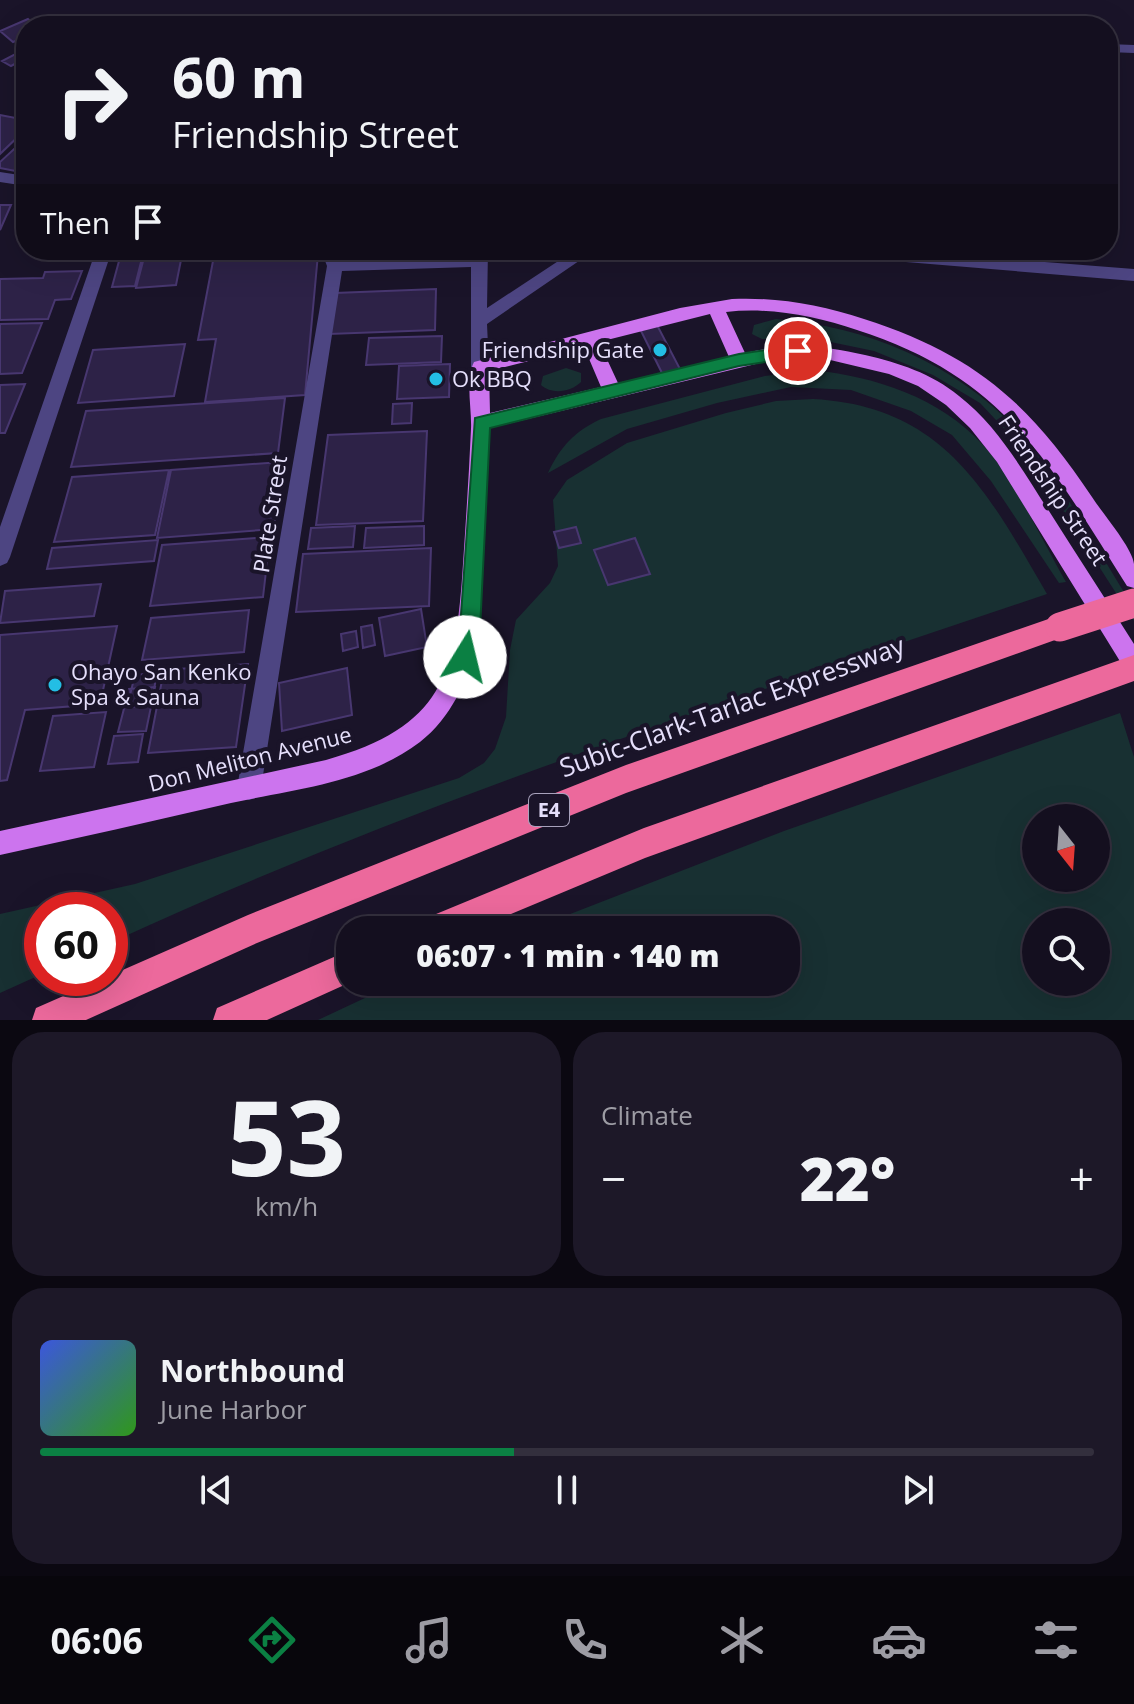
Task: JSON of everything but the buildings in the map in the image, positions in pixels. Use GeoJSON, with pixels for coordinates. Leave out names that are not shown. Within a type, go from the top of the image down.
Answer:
{"type":"FeatureCollection","features":[{"type":"Feature","properties":{"kind":"highway","name":"Subic-Clark-Tarlac Expressway"},"geometry":{"type":"LineString","coordinates":[[48,1020],[248,931],[626,779],[1134,603]]}},
{"type":"Feature","properties":{"kind":"highway"},"geometry":{"type":"LineString","coordinates":[[469,916],[657,838],[1134,666]]}},
{"type":"Feature","properties":{"kind":"highway"},"geometry":{"type":"LineString","coordinates":[[229,1020],[336,972]]}},
{"type":"Feature","properties":{"kind":"main road","name":"Friendship Street"},"geometry":{"type":"LineString","coordinates":[[480,367],[715,307],[761,304],[800,307],[896,334],[977,376],[1004,399],[1054,456],[1134,579]]}},
{"type":"Feature","properties":{"kind":"main road"},"geometry":{"type":"LineString","coordinates":[[715,307],[739,360]]}},
{"type":"Feature","properties":{"kind":"main road"},"geometry":{"type":"LineString","coordinates":[[589,339],[612,391]]}},
{"type":"Feature","properties":{"kind":"main road","name":"Friendship Street"},"geometry":{"type":"LineString","coordinates":[[481,423],[739,360],[798,351],[857,358],[893,368],[924,381],[952,400],[977,423],[1004,457],[1134,666]]}},
{"type":"Feature","properties":{"kind":"main road","name":"Don Meliton Avenue"},"geometry":{"type":"LineString","coordinates":[[0,843],[313,774],[386,750],[413,733],[434,713],[453,685],[465,657],[470,629],[481,423],[480,367]]}},
{"type":"Feature","properties":{"kind":"street"},"geometry":{"type":"LineString","coordinates":[[0,557],[101,260]]}},
{"type":"Feature","properties":{"kind":"street","name":"Plate Street"},"geometry":{"type":"LineString","coordinates":[[249,788],[332,260]]}},
{"type":"Feature","properties":{"kind":"street"},"geometry":{"type":"LineString","coordinates":[[480,260],[480,367]]}},
{"type":"Feature","properties":{"kind":"street"},"geometry":{"type":"LineString","coordinates":[[478,321],[515,300],[529,286],[571,260]]}},
{"type":"Feature","properties":{"kind":"street"},"geometry":{"type":"LineString","coordinates":[[946,260],[1134,275]]}},
{"type":"Feature","properties":{"kind":"green space"},"geometry":{"type":"Polygon","coordinates":[[[776,319],[811,323],[879,341],[912,354],[973,390],[1024,438],[1068,499],[1134,608],[1134,621],[1024,450],[980,403],[933,375],[874,351],[821,340],[762,339],[752,334],[754,325],[776,319]]]}},
{"type":"Feature","properties":{"kind":"green space"},"geometry":{"type":"Polygon","coordinates":[[[566,368],[581,373],[581,382],[561,391],[541,385],[543,376],[566,368]]]}},
{"type":"Feature","properties":{"kind":"green space"},"geometry":{"type":"Polygon","coordinates":[[[813,370],[860,378],[905,392],[947,414],[966,428],[1005,474],[1066,582],[1059,583],[991,481],[952,435],[911,411],[851,390],[791,387],[717,403],[627,429],[548,473],[569,441],[601,419],[765,376],[813,370]]]}},
{"type":"Feature","properties":{"kind":"green space"},"geometry":{"type":"Polygon","coordinates":[[[813,399],[858,405],[896,418],[929,437],[957,460],[981,489],[1004,521],[1047,594],[692,714],[457,799],[340,844],[128,935],[128,892],[99,892],[135,884],[459,778],[484,763],[495,749],[506,717],[510,650],[516,620],[550,583],[558,566],[553,500],[567,480],[627,443],[776,401],[813,399]]]}},
{"type":"Feature","properties":{"kind":"green space"},"geometry":{"type":"Polygon","coordinates":[[[1120,713],[1134,757],[1134,1020],[318,1020],[369,996],[800,996],[800,916],[565,916],[784,831],[1120,713]]]}},
{"type":"Feature","properties":{"kind":"green space"},"geometry":{"type":"Polygon","coordinates":[[[24,909],[24,982],[0,993],[0,914],[24,909]]]}},
{"type":"Feature","properties":{"kind":"place","name":"Friendship Gate"},"geometry":{"type":"Point","coordinates":[660,350]}},
{"type":"Feature","properties":{"kind":"place","name":"Ok BBQ"},"geometry":{"type":"Point","coordinates":[436,379]}},
{"type":"Feature","properties":{"kind":"place","name":"Ohayo San Kenko Spa & Sauna"},"geometry":{"type":"Point","coordinates":[55,685]}},
{"type":"Feature","properties":{"kind":"route"},"geometry":{"type":"LineString","coordinates":[[465,657],[470,629],[481,423],[739,360],[798,351]]}}]}
